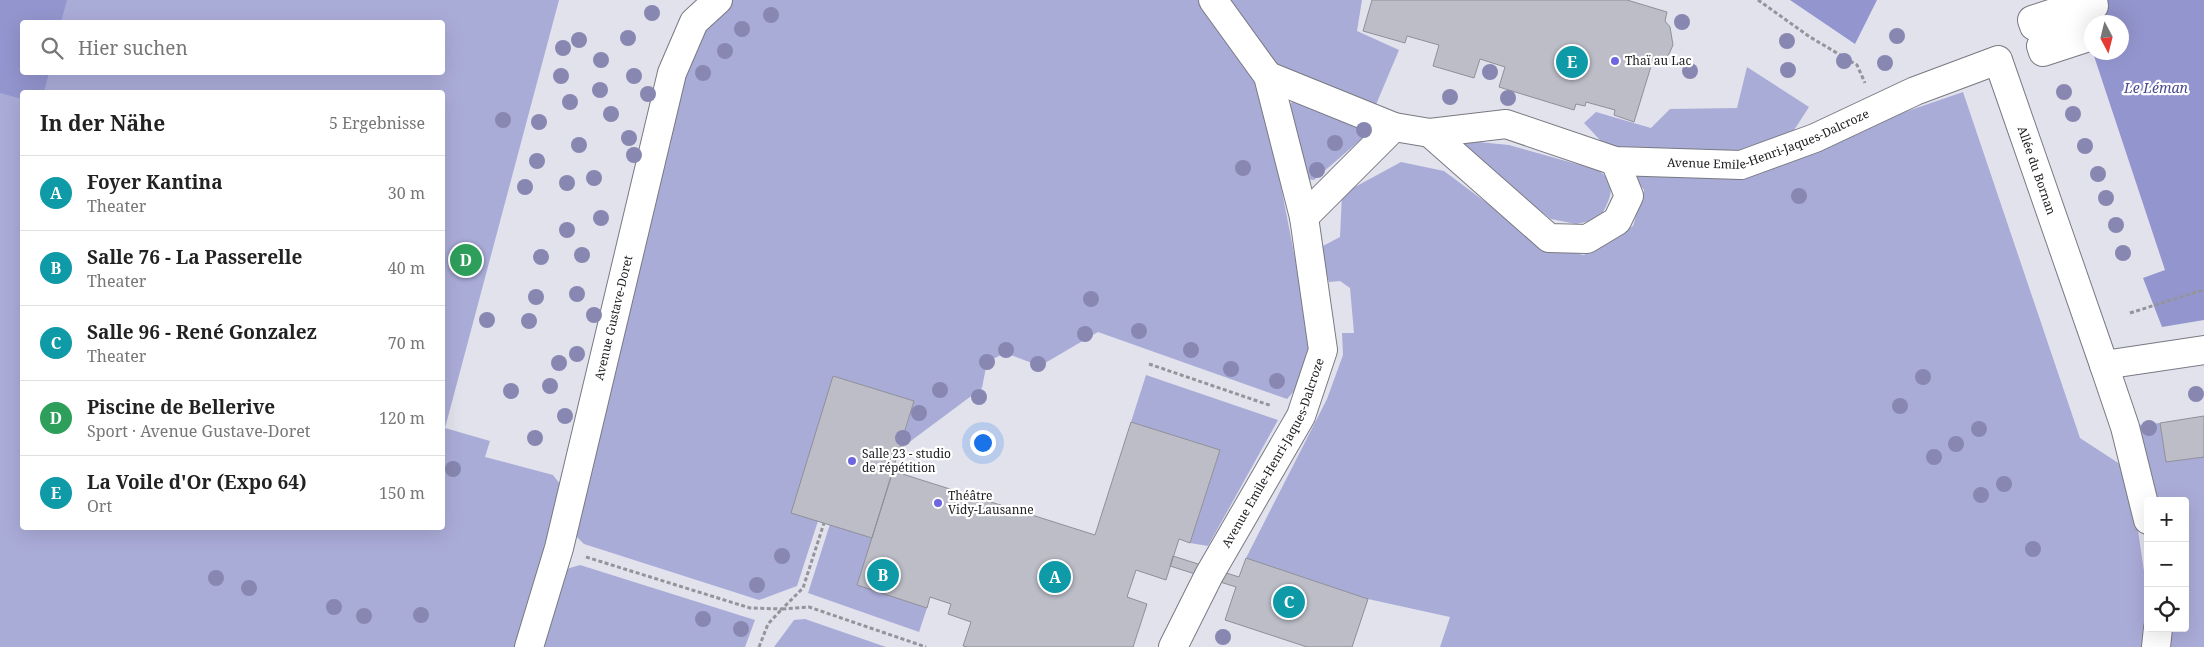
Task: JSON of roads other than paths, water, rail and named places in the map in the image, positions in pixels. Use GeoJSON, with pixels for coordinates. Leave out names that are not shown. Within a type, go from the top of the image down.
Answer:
{"type":"FeatureCollection","features":[{"type":"Feature","properties":{"kind":"street","name":"Avenue Gustave-Doret"},"geometry":{"type":"LineString","coordinates":[[530,647],[559,548],[672,73],[694,22],[718,0]]}},
{"type":"Feature","properties":{"kind":"street"},"geometry":{"type":"LineString","coordinates":[[1213,0],[1268,76]]}},
{"type":"Feature","properties":{"kind":"street"},"geometry":{"type":"LineString","coordinates":[[2084,33],[2041,46],[2043,52],[2084,39]]}},
{"type":"Feature","properties":{"kind":"street","name":"Allée du Bornan"},"geometry":{"type":"LineString","coordinates":[[1915,91],[1998,60],[2126,427],[2144,503]]}},
{"type":"Feature","properties":{"kind":"street","name":"Avenue Emile-Henri-Jaques-Dalcroze"},"geometry":{"type":"LineString","coordinates":[[1268,76],[1394,127],[1430,133],[1506,124],[1615,161],[1741,165],[1815,138],[1915,91]]}},
{"type":"Feature","properties":{"kind":"street","name":"Avenue Emile-Henri-Jaques-Dalcroze"},"geometry":{"type":"LineString","coordinates":[[1173,647],[1209,574],[1300,416],[1322,350],[1304,217],[1268,76]]}},
{"type":"Feature","properties":{"kind":"street"},"geometry":{"type":"LineString","coordinates":[[1304,217],[1394,127]]}},
{"type":"Feature","properties":{"kind":"street"},"geometry":{"type":"LineString","coordinates":[[1430,133],[1549,238],[1587,239],[1617,221],[1629,196],[1615,161]]}},
{"type":"Feature","properties":{"kind":"street"},"geometry":{"type":"LineString","coordinates":[[2104,365],[2204,350]]}},
{"type":"Feature","properties":{"kind":"street"},"geometry":{"type":"LineString","coordinates":[[2156,647],[2158,632]]}},
{"type":"Feature","properties":{"kind":"water"},"geometry":{"type":"Polygon","coordinates":[[[0,0],[67,0],[62,20],[20,20],[20,75],[48,75],[45,90],[20,90],[20,98],[0,93],[0,0]]]}},
{"type":"Feature","properties":{"kind":"water"},"geometry":{"type":"Polygon","coordinates":[[[1790,0],[1877,0],[1855,44],[1790,0]]]}},
{"type":"Feature","properties":{"kind":"water","name":"Le Léman"},"geometry":{"type":"Polygon","coordinates":[[[2052,0],[2204,0],[2204,320],[2162,327],[2143,278],[2165,270],[2095,60],[2129,60],[2129,15],[2084,15],[2084,18],[2052,0]]]}},
{"type":"Feature","properties":{"kind":"place","name":"Thaï au Lac"},"geometry":{"type":"Point","coordinates":[1615,61]}},
{"type":"Feature","properties":{"kind":"place","name":"La Voile d'Or (Expo 64)"},"geometry":{"type":"Point","coordinates":[1572,62]}},
{"type":"Feature","properties":{"kind":"place","name":"Piscine de Bellerive"},"geometry":{"type":"Point","coordinates":[466,260]}},
{"type":"Feature","properties":{"kind":"place","name":"Salle 23 - studio de répétition"},"geometry":{"type":"Point","coordinates":[852,461]}},
{"type":"Feature","properties":{"kind":"place","name":"Théâtre Vidy-Lausanne"},"geometry":{"type":"Point","coordinates":[938,503]}},
{"type":"Feature","properties":{"kind":"place","name":"Salle 76 - La Passerelle"},"geometry":{"type":"Point","coordinates":[883,575]}},
{"type":"Feature","properties":{"kind":"place","name":"Foyer Kantina"},"geometry":{"type":"Point","coordinates":[1055,577]}},
{"type":"Feature","properties":{"kind":"place","name":"Salle 96 - René Gonzalez"},"geometry":{"type":"Point","coordinates":[1289,602]}}]}
